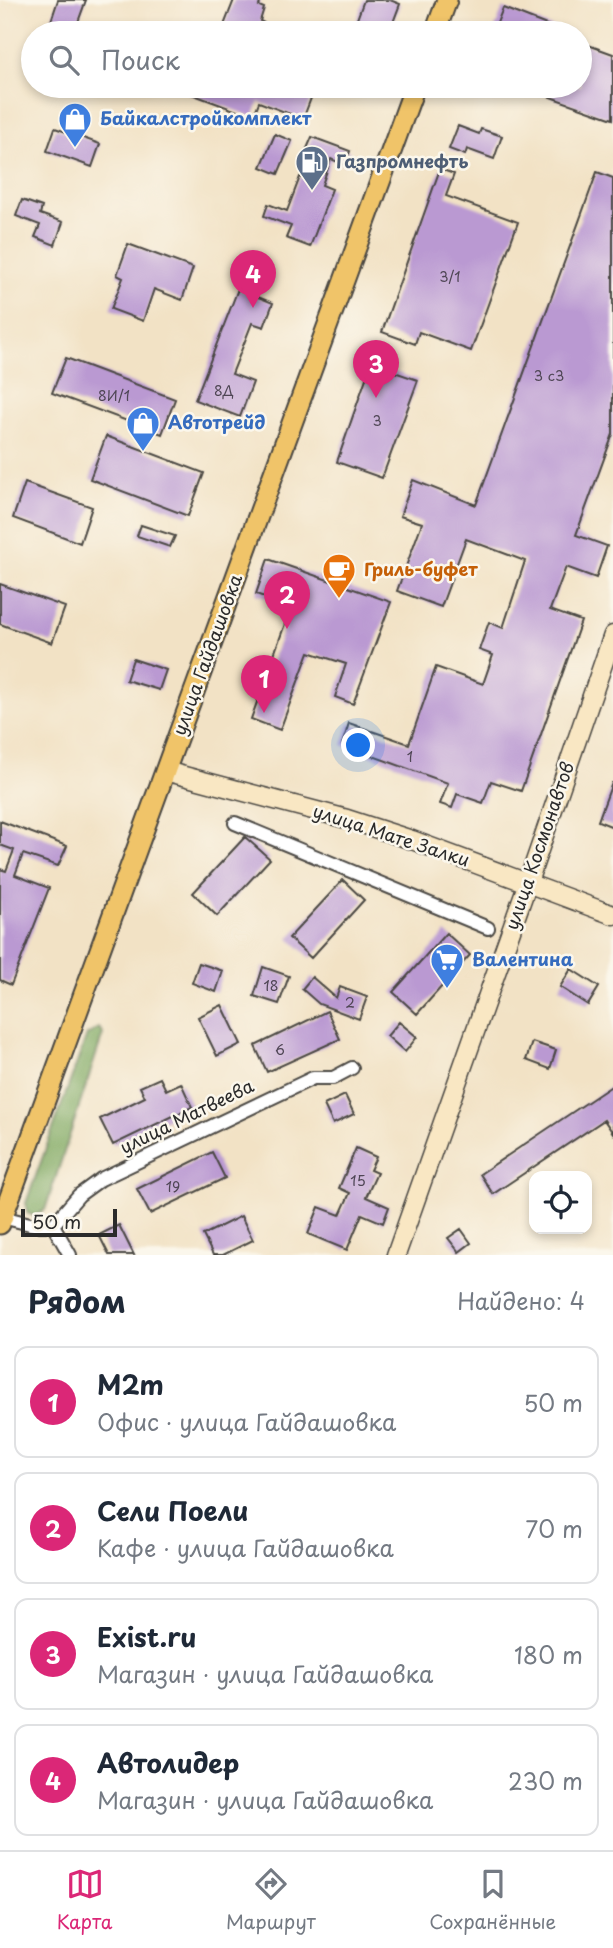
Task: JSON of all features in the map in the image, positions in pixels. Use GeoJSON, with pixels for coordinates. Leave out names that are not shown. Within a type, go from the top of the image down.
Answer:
{"type":"FeatureCollection","features":[{"type":"Feature","properties":{"kind":"main road"},"geometry":{"type":"LineString","coordinates":[[439,21],[447,0]]}},
{"type":"Feature","properties":{"kind":"main road","name":"улица Гайдашовка"},"geometry":{"type":"LineString","coordinates":[[1,1220],[411,98]]}},
{"type":"Feature","properties":{"kind":"street","name":"улица Космонавтов"},"geometry":{"type":"LineString","coordinates":[[396,1255],[613,635]]}},
{"type":"Feature","properties":{"kind":"street","name":"улица Мате Залки"},"geometry":{"type":"LineString","coordinates":[[165,771],[347,819],[412,840],[613,915]]}},
{"type":"Feature","properties":{"kind":"street","name":"улица Космонавтов"},"geometry":{"type":"LineString","coordinates":[[235,823],[488,928]]}},
{"type":"Feature","properties":{"kind":"street","name":"улица Матвеева"},"geometry":{"type":"LineString","coordinates":[[53,1225],[79,1195],[101,1179],[313,1078],[333,1077],[352,1068]]}},
{"type":"Feature","properties":{"kind":"street"},"geometry":{"type":"LineString","coordinates":[[1,1220],[53,1225],[70,1255]]}},
{"type":"Feature","properties":{"kind":"green space"},"geometry":{"type":"Polygon","coordinates":[[[99,1028],[103,1034],[45,1210],[34,1216],[27,1213],[26,1203],[87,1035],[99,1028]]]}},
{"type":"Feature","properties":{"kind":"building"},"geometry":{"type":"Polygon","coordinates":[[[58,0],[86,0],[78,21],[51,21],[58,0]]]}},
{"type":"Feature","properties":{"kind":"building"},"geometry":{"type":"Polygon","coordinates":[[[234,0],[261,0],[259,6],[264,8],[260,21],[226,21],[234,0]]]}},
{"type":"Feature","properties":{"kind":"building"},"geometry":{"type":"Polygon","coordinates":[[[364,0],[390,0],[400,4],[394,21],[356,21],[364,0]]]}},
{"type":"Feature","properties":{"kind":"building"},"geometry":{"type":"Polygon","coordinates":[[[503,8],[536,21],[498,21],[503,8]]]}},
{"type":"Feature","properties":{"kind":"building"},"geometry":{"type":"Polygon","coordinates":[[[592,46],[613,54],[613,119],[553,98],[592,98],[592,46]]]}},
{"type":"Feature","properties":{"kind":"building"},"geometry":{"type":"Polygon","coordinates":[[[202,98],[311,98],[303,119],[259,102],[253,117],[202,98]]]}},
{"type":"Feature","properties":{"kind":"building"},"geometry":{"type":"Polygon","coordinates":[[[458,126],[479,134],[481,129],[502,136],[494,159],[467,149],[465,155],[449,149],[458,126]]]}},
{"type":"Feature","properties":{"kind":"building"},"geometry":{"type":"Polygon","coordinates":[[[55,128],[100,144],[92,167],[47,151],[55,128]]]}},
{"type":"Feature","properties":{"kind":"building"},"geometry":{"type":"Polygon","coordinates":[[[275,134],[292,141],[278,174],[261,167],[275,134]]]}},
{"type":"Feature","properties":{"kind":"building"},"geometry":{"type":"Polygon","coordinates":[[[312,137],[350,151],[345,165],[331,159],[322,185],[332,189],[310,247],[286,238],[291,226],[264,216],[268,204],[287,211],[300,177],[309,180],[318,155],[306,151],[312,137]]]}},
{"type":"Feature","properties":{"kind":"building"},"geometry":{"type":"Polygon","coordinates":[[[440,169],[454,174],[446,196],[518,222],[471,351],[419,332],[415,344],[382,332],[440,169]]]}},
{"type":"Feature","properties":{"kind":"building"},"geometry":{"type":"Polygon","coordinates":[[[597,172],[613,178],[613,434],[576,535],[607,546],[596,578],[566,567],[550,610],[581,621],[521,791],[491,781],[483,803],[457,794],[452,808],[440,804],[448,783],[342,745],[349,723],[409,744],[436,667],[483,684],[493,655],[479,650],[489,622],[503,628],[525,561],[466,539],[441,607],[397,591],[422,523],[400,516],[413,480],[476,505],[597,172]]]}},
{"type":"Feature","properties":{"kind":"building"},"geometry":{"type":"Polygon","coordinates":[[[22,200],[42,207],[40,214],[63,222],[55,245],[35,237],[40,225],[16,216],[22,200]]]}},
{"type":"Feature","properties":{"kind":"building"},"geometry":{"type":"Polygon","coordinates":[[[128,244],[193,268],[182,300],[154,289],[143,321],[111,309],[123,278],[117,275],[128,244]]]}},
{"type":"Feature","properties":{"kind":"building"},"geometry":{"type":"Polygon","coordinates":[[[238,289],[273,303],[264,327],[252,323],[232,374],[253,382],[240,417],[195,400],[238,289]]]}},
{"type":"Feature","properties":{"kind":"building"},"geometry":{"type":"Polygon","coordinates":[[[66,358],[175,399],[162,434],[52,393],[66,358]]]}},
{"type":"Feature","properties":{"kind":"building"},"geometry":{"type":"Polygon","coordinates":[[[371,364],[418,380],[382,478],[337,462],[371,364]]]}},
{"type":"Feature","properties":{"kind":"building"},"geometry":{"type":"Polygon","coordinates":[[[106,436],[204,473],[188,516],[90,479],[106,436]]]}},
{"type":"Feature","properties":{"kind":"building"},"geometry":{"type":"Polygon","coordinates":[[[25,483],[92,507],[80,543],[13,518],[25,483]]]}},
{"type":"Feature","properties":{"kind":"building"},"geometry":{"type":"Polygon","coordinates":[[[141,525],[175,536],[170,547],[137,536],[141,525]]]}},
{"type":"Feature","properties":{"kind":"building"},"geometry":{"type":"Polygon","coordinates":[[[268,559],[391,602],[353,704],[335,697],[346,664],[309,652],[280,730],[251,719],[291,607],[256,594],[268,559]]]}},
{"type":"Feature","properties":{"kind":"building"},"geometry":{"type":"Polygon","coordinates":[[[0,584],[65,607],[52,643],[0,624],[0,584]]]}},
{"type":"Feature","properties":{"kind":"building"},"geometry":{"type":"Polygon","coordinates":[[[133,659],[166,670],[159,690],[126,680],[133,659]]]}},
{"type":"Feature","properties":{"kind":"building"},"geometry":{"type":"Polygon","coordinates":[[[613,783],[613,827],[598,821],[613,783]]]}},
{"type":"Feature","properties":{"kind":"building"},"geometry":{"type":"Polygon","coordinates":[[[0,821],[67,846],[58,866],[23,854],[15,875],[49,888],[11,985],[0,980],[0,869],[6,871],[14,850],[0,845],[0,821]]]}},
{"type":"Feature","properties":{"kind":"building"},"geometry":{"type":"Polygon","coordinates":[[[245,837],[270,859],[217,916],[193,893],[245,837]]]}},
{"type":"Feature","properties":{"kind":"building"},"geometry":{"type":"Polygon","coordinates":[[[343,880],[364,900],[311,958],[289,938],[343,880]]]}},
{"type":"Feature","properties":{"kind":"building"},"geometry":{"type":"Polygon","coordinates":[[[446,933],[470,955],[417,1014],[393,992],[446,933]]]}},
{"type":"Feature","properties":{"kind":"building"},"geometry":{"type":"Polygon","coordinates":[[[199,963],[223,971],[216,992],[192,983],[199,963]]]}},
{"type":"Feature","properties":{"kind":"building"},"geometry":{"type":"Polygon","coordinates":[[[263,967],[289,976],[279,1004],[254,996],[263,967]]]}},
{"type":"Feature","properties":{"kind":"building"},"geometry":{"type":"Polygon","coordinates":[[[571,969],[599,987],[588,1005],[560,987],[571,969]]]}},
{"type":"Feature","properties":{"kind":"building"},"geometry":{"type":"Polygon","coordinates":[[[312,977],[336,998],[340,987],[367,997],[359,1019],[319,1004],[302,989],[312,977]]]}},
{"type":"Feature","properties":{"kind":"building"},"geometry":{"type":"Polygon","coordinates":[[[222,1005],[241,1044],[217,1056],[198,1017],[222,1005]]]}},
{"type":"Feature","properties":{"kind":"building"},"geometry":{"type":"Polygon","coordinates":[[[327,1011],[340,1039],[267,1072],[255,1046],[327,1011]]]}},
{"type":"Feature","properties":{"kind":"building"},"geometry":{"type":"Polygon","coordinates":[[[399,1022],[417,1037],[405,1052],[387,1036],[399,1022]]]}},
{"type":"Feature","properties":{"kind":"building"},"geometry":{"type":"Polygon","coordinates":[[[532,1042],[556,1050],[550,1069],[526,1060],[532,1042]]]}},
{"type":"Feature","properties":{"kind":"building"},"geometry":{"type":"Polygon","coordinates":[[[160,1078],[166,1090],[181,1083],[192,1107],[113,1145],[100,1119],[145,1097],[140,1087],[160,1078]]]}},
{"type":"Feature","properties":{"kind":"building"},"geometry":{"type":"Polygon","coordinates":[[[613,1085],[613,1133],[604,1120],[493,1194],[480,1174],[613,1085]]]}},
{"type":"Feature","properties":{"kind":"building"},"geometry":{"type":"Polygon","coordinates":[[[345,1095],[354,1114],[333,1124],[324,1105],[345,1095]]]}},
{"type":"Feature","properties":{"kind":"building"},"geometry":{"type":"Polygon","coordinates":[[[356,1148],[376,1157],[370,1170],[377,1173],[366,1197],[389,1207],[383,1223],[362,1214],[347,1250],[308,1234],[319,1207],[340,1215],[350,1193],[339,1188],[356,1148]]]}},
{"type":"Feature","properties":{"kind":"building"},"geometry":{"type":"Polygon","coordinates":[[[212,1152],[225,1178],[150,1214],[137,1189],[212,1152]]]}},
{"type":"Feature","properties":{"kind":"building"},"geometry":{"type":"Polygon","coordinates":[[[241,1216],[253,1240],[223,1255],[213,1255],[203,1235],[241,1216]]]}},
{"type":"Feature","properties":{"kind":"building"},"geometry":{"type":"Polygon","coordinates":[[[119,1225],[134,1255],[109,1255],[99,1235],[119,1225]]]}},
{"type":"Feature","properties":{"kind":"building"},"geometry":{"type":"Polygon","coordinates":[[[461,1229],[471,1243],[459,1252],[448,1238],[461,1229]]]}},
{"type":"Feature","properties":{"kind":"place","name":"Байкалстройкомплект"},"geometry":{"type":"Point","coordinates":[75,149]}},
{"type":"Feature","properties":{"kind":"place","name":"Газпромнефть"},"geometry":{"type":"Point","coordinates":[312,192]}},
{"type":"Feature","properties":{"kind":"place","name":"Автолидер"},"geometry":{"type":"Point","coordinates":[253,308]}},
{"type":"Feature","properties":{"kind":"place","name":"Exist.ru"},"geometry":{"type":"Point","coordinates":[376,398]}},
{"type":"Feature","properties":{"kind":"place","name":"Автотрейд"},"geometry":{"type":"Point","coordinates":[143,453]}},
{"type":"Feature","properties":{"kind":"place","name":"Гриль-буфет"},"geometry":{"type":"Point","coordinates":[339,600]}},
{"type":"Feature","properties":{"kind":"place","name":"Сели Поели"},"geometry":{"type":"Point","coordinates":[287,629]}},
{"type":"Feature","properties":{"kind":"place","name":"М2m"},"geometry":{"type":"Point","coordinates":[264,713]}},
{"type":"Feature","properties":{"kind":"place","name":"Валентина"},"geometry":{"type":"Point","coordinates":[447,990]}}]}
